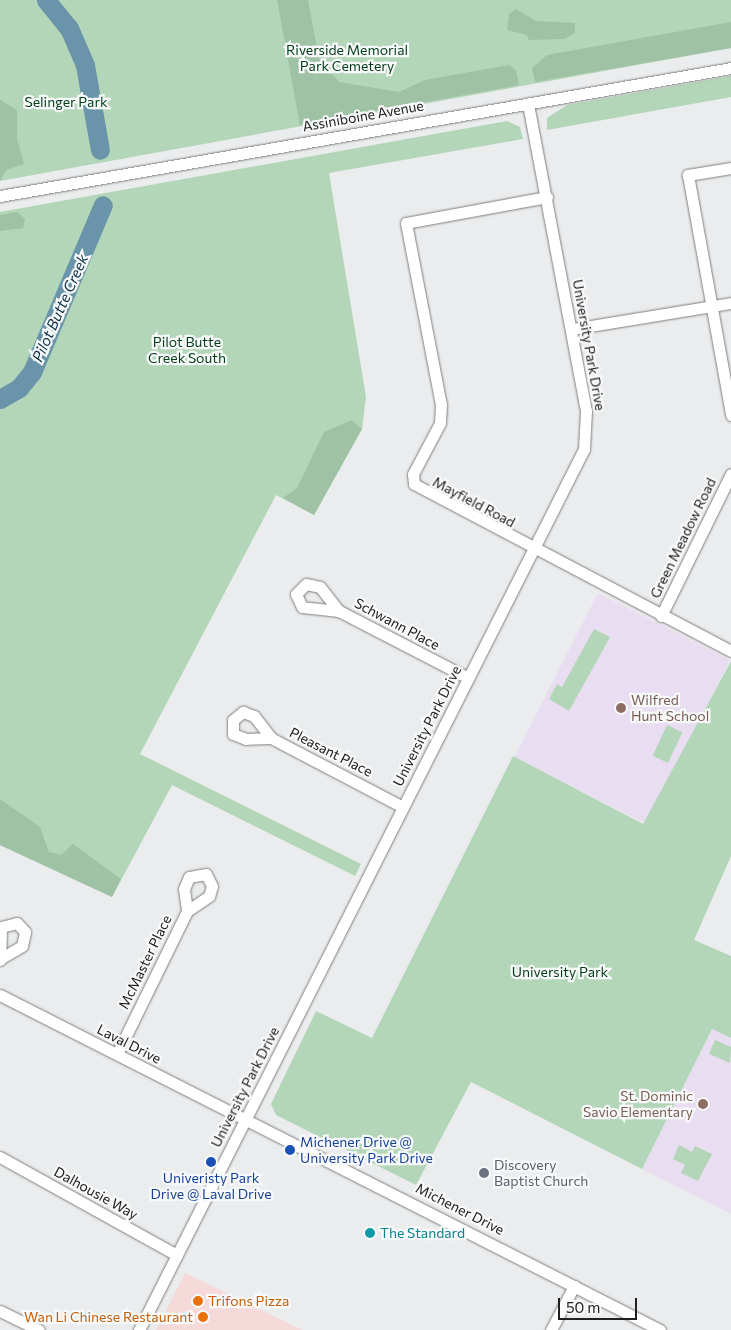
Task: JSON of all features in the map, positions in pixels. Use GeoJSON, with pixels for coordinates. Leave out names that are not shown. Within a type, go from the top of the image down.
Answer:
{"type":"FeatureCollection","features":[{"type":"Feature","properties":{"kind":"street","name":"Assiniboine Avenue"},"geometry":{"type":"LineString","coordinates":[[0,196],[731,68]]}},
{"type":"Feature","properties":{"kind":"street","name":"University Park Drive"},"geometry":{"type":"LineString","coordinates":[[139,1330],[584,449],[588,431],[572,329],[528,103]]}},
{"type":"Feature","properties":{"kind":"street"},"geometry":{"type":"LineString","coordinates":[[731,168],[688,176],[731,415]]}},
{"type":"Feature","properties":{"kind":"street","name":"Mayfield Road"},"geometry":{"type":"LineString","coordinates":[[547,197],[406,223],[441,404],[440,423],[413,474],[414,484],[533,550],[731,650]]}},
{"type":"Feature","properties":{"kind":"street"},"geometry":{"type":"LineString","coordinates":[[572,329],[731,303]]}},
{"type":"Feature","properties":{"kind":"street","name":"Green Meadow Road"},"geometry":{"type":"LineString","coordinates":[[661,616],[731,474]]}},
{"type":"Feature","properties":{"kind":"street","name":"Schwann Place"},"geometry":{"type":"LineString","coordinates":[[339,611],[468,678]]}},
{"type":"Feature","properties":{"kind":"street","name":"Pleasant Place"},"geometry":{"type":"LineString","coordinates":[[270,738],[403,806]]}},
{"type":"Feature","properties":{"kind":"street","name":"McMaster Place"},"geometry":{"type":"LineString","coordinates":[[117,1054],[187,911]]}},
{"type":"Feature","properties":{"kind":"street","name":"Laval Drive"},"geometry":{"type":"LineString","coordinates":[[0,995],[245,1119]]}},
{"type":"Feature","properties":{"kind":"street","name":"Michener Drive"},"geometry":{"type":"LineString","coordinates":[[245,1119],[660,1330]]}},
{"type":"Feature","properties":{"kind":"street","name":"Dalhousie Way"},"geometry":{"type":"LineString","coordinates":[[0,1157],[177,1255]]}},
{"type":"Feature","properties":{"kind":"street"},"geometry":{"type":"LineString","coordinates":[[551,1330],[574,1286]]}},
{"type":"Feature","properties":{"kind":"street"},"geometry":{"type":"LineString","coordinates":[[0,1311],[39,1330]]}},
{"type":"Feature","properties":{"kind":"shaded area","name":"Wilfred Hunt School"},"geometry":{"type":"Polygon","coordinates":[[[598,593],[730,660],[646,824],[514,757],[598,593]]]}},
{"type":"Feature","properties":{"kind":"shaded area","name":"St. Dominic Savio Elementary"},"geometry":{"type":"Polygon","coordinates":[[[712,1028],[731,1038],[731,1214],[642,1169],[712,1028]]]}},
{"type":"Feature","properties":{"kind":"shaded area"},"geometry":{"type":"Polygon","coordinates":[[[185,1273],[284,1321],[302,1330],[156,1330],[185,1273]]]}},
{"type":"Feature","properties":{"kind":"green space"},"geometry":{"type":"Polygon","coordinates":[[[0,0],[731,0],[731,48],[0,181],[0,0]]]}},
{"type":"Feature","properties":{"kind":"green space"},"geometry":{"type":"Polygon","coordinates":[[[277,0],[308,0],[319,59],[339,82],[399,92],[425,80],[509,65],[516,70],[519,85],[300,125],[277,0]]]}},
{"type":"Feature","properties":{"kind":"green space"},"geometry":{"type":"Polygon","coordinates":[[[516,9],[536,21],[575,23],[575,33],[564,39],[529,40],[527,35],[507,30],[509,14],[516,9]]]}},
{"type":"Feature","properties":{"kind":"green space"},"geometry":{"type":"Polygon","coordinates":[[[731,22],[731,48],[535,82],[532,68],[547,55],[731,22]]]}},
{"type":"Feature","properties":{"kind":"green space"},"geometry":{"type":"Polygon","coordinates":[[[731,76],[731,97],[547,130],[547,118],[567,105],[731,76]]]}},
{"type":"Feature","properties":{"kind":"green space"},"geometry":{"type":"Polygon","coordinates":[[[0,100],[17,110],[17,139],[24,164],[6,170],[0,181],[0,100]]]}},
{"type":"Feature","properties":{"kind":"green space","name":"Pilot Butte Creek South"},"geometry":{"type":"Polygon","coordinates":[[[507,121],[520,127],[523,139],[329,173],[366,397],[362,429],[314,515],[276,495],[140,754],[361,864],[355,876],[172,785],[112,897],[0,845],[0,212],[507,121]]]}},
{"type":"Feature","properties":{"kind":"green space"},"geometry":{"type":"Polygon","coordinates":[[[17,212],[25,219],[23,228],[0,231],[0,215],[17,212]]]}},
{"type":"Feature","properties":{"kind":"green space"},"geometry":{"type":"Polygon","coordinates":[[[352,420],[362,429],[314,515],[283,498],[297,488],[324,432],[352,420]]]}},
{"type":"Feature","properties":{"kind":"green space"},"geometry":{"type":"Polygon","coordinates":[[[594,629],[610,637],[569,711],[549,699],[557,684],[562,687],[594,629]]]}},
{"type":"Feature","properties":{"kind":"green space","name":"University Park"},"geometry":{"type":"Polygon","coordinates":[[[731,661],[731,856],[694,940],[731,956],[731,1038],[712,1029],[642,1169],[471,1082],[416,1185],[276,1115],[271,1104],[316,1011],[372,1038],[513,756],[643,824],[731,661]]]}},
{"type":"Feature","properties":{"kind":"green space"},"geometry":{"type":"Polygon","coordinates":[[[667,725],[682,732],[668,763],[653,756],[667,725]]]}},
{"type":"Feature","properties":{"kind":"green space"},"geometry":{"type":"Polygon","coordinates":[[[0,799],[40,827],[49,852],[61,855],[73,844],[121,879],[112,897],[0,845],[0,799]]]}},
{"type":"Feature","properties":{"kind":"green space"},"geometry":{"type":"Polygon","coordinates":[[[715,1040],[731,1047],[730,1063],[709,1054],[715,1040]]]}},
{"type":"Feature","properties":{"kind":"green space"},"geometry":{"type":"Polygon","coordinates":[[[679,1145],[692,1152],[695,1146],[712,1154],[698,1181],[681,1173],[685,1165],[673,1159],[679,1145]]]}},
{"type":"Feature","properties":{"kind":"waterway","name":"Pilot Butte Creek"},"geometry":{"type":"LineString","coordinates":[[46,0],[69,28],[85,65],[100,150]]}},
{"type":"Feature","properties":{"kind":"waterway","name":"Pilot Butte Creek"},"geometry":{"type":"LineString","coordinates":[[0,399],[19,388],[32,372],[103,205]]}},
{"type":"Feature","properties":{"kind":"place","name":"Wilfred Hunt School"},"geometry":{"type":"Point","coordinates":[621,708]}},
{"type":"Feature","properties":{"kind":"place","name":"St. Dominic Savio Elementary"},"geometry":{"type":"Point","coordinates":[703,1104]}},
{"type":"Feature","properties":{"kind":"place","name":"Michener Drive @ University Park Drive"},"geometry":{"type":"Point","coordinates":[290,1150]}},
{"type":"Feature","properties":{"kind":"place","name":"Univeristy Park Drive @ Laval Drive"},"geometry":{"type":"Point","coordinates":[211,1162]}},
{"type":"Feature","properties":{"kind":"place","name":"Discovery Baptist Church"},"geometry":{"type":"Point","coordinates":[484,1173]}},
{"type":"Feature","properties":{"kind":"place","name":"The Standard"},"geometry":{"type":"Point","coordinates":[370,1233]}},
{"type":"Feature","properties":{"kind":"place","name":"Trifons Pizza"},"geometry":{"type":"Point","coordinates":[198,1301]}},
{"type":"Feature","properties":{"kind":"place","name":"Wan Li Chinese Restaurant"},"geometry":{"type":"Point","coordinates":[203,1317]}},
{"type":"Feature","properties":{"kind":"park label","name":"Riverside Memorial Park Cemetery"},"geometry":{"type":"Point","coordinates":[347,58]}},
{"type":"Feature","properties":{"kind":"park label","name":"Selinger Park"},"geometry":{"type":"Point","coordinates":[66,102]}}]}
